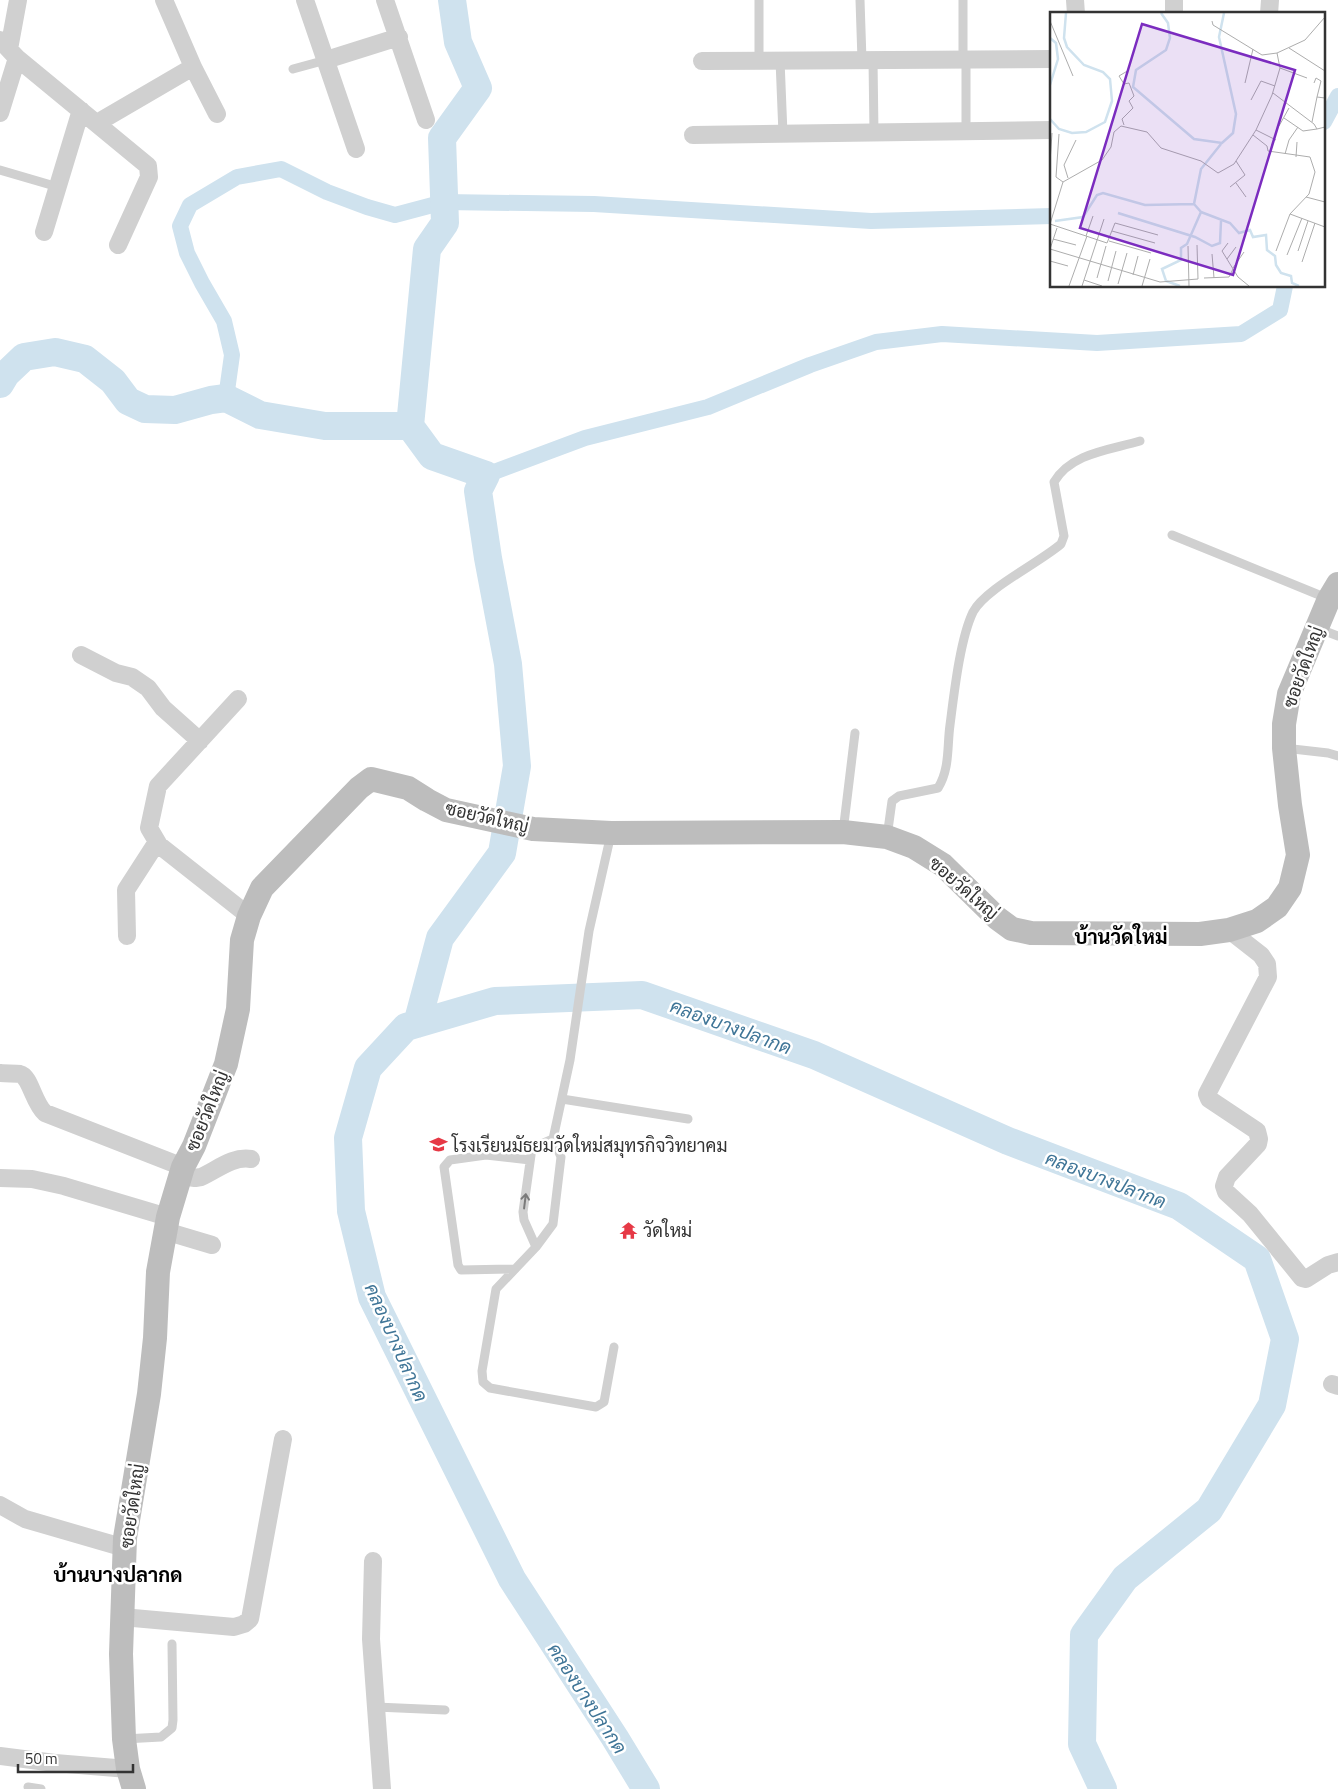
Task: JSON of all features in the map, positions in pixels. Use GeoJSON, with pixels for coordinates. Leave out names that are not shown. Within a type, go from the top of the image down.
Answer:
{"type":"FeatureCollection","features":[{"type":"Feature","properties":{"kind":"street"},"geometry":{"type":"LineString","coordinates":[[0,113],[18,0]]}},
{"type":"Feature","properties":{"kind":"street"},"geometry":{"type":"LineString","coordinates":[[164,0],[193,67],[217,114]]}},
{"type":"Feature","properties":{"kind":"street"},"geometry":{"type":"LineString","coordinates":[[305,0],[356,149]]}},
{"type":"Feature","properties":{"kind":"street"},"geometry":{"type":"LineString","coordinates":[[385,0],[426,120]]}},
{"type":"Feature","properties":{"kind":"street"},"geometry":{"type":"LineString","coordinates":[[326,60],[399,37]]}},
{"type":"Feature","properties":{"kind":"street"},"geometry":{"type":"LineString","coordinates":[[9,49],[146,163],[149,169],[149,177],[118,245]]}},
{"type":"Feature","properties":{"kind":"street"},"geometry":{"type":"LineString","coordinates":[[702,61],[1050,59]]}},
{"type":"Feature","properties":{"kind":"street"},"geometry":{"type":"LineString","coordinates":[[97,123],[193,67]]}},
{"type":"Feature","properties":{"kind":"street"},"geometry":{"type":"LineString","coordinates":[[44,232],[82,110]]}},
{"type":"Feature","properties":{"kind":"street"},"geometry":{"type":"LineString","coordinates":[[693,135],[1050,130]]}},
{"type":"Feature","properties":{"kind":"street","name":"ซอยวัดใหญ่"},"geometry":{"type":"LineString","coordinates":[[131,1779],[124,1739],[120,1654],[125,1548],[149,1394],[158,1272],[166,1224],[182,1172],[226,1064],[238,1009],[242,940],[249,916],[262,888],[360,788],[371,779],[408,788],[446,810],[533,829],[611,833],[843,832],[888,837],[914,847],[943,865],[1012,929],[1032,933],[1180,934],[1200,934],[1229,930],[1256,921],[1277,907],[1290,888],[1298,855],[1290,805],[1284,748],[1284,724],[1289,694],[1328,632],[1334,591]]}},
{"type":"Feature","properties":{"kind":"street"},"geometry":{"type":"LineString","coordinates":[[81,655],[116,673],[132,677],[148,688],[163,708],[200,741]]}},
{"type":"Feature","properties":{"kind":"street"},"geometry":{"type":"LineString","coordinates":[[238,699],[158,786],[149,828],[159,846],[249,916]]}},
{"type":"Feature","properties":{"kind":"street"},"geometry":{"type":"LineString","coordinates":[[127,936],[126,890],[157,842]]}},
{"type":"Feature","properties":{"kind":"street"},"geometry":{"type":"LineString","coordinates":[[1229,930],[1261,955],[1267,964],[1268,977],[1207,1094],[1209,1099],[1257,1131],[1259,1139],[1258,1144],[1227,1177],[1224,1186],[1226,1192],[1250,1214],[1302,1278],[1306,1279],[1328,1265],[1338,1262]]}},
{"type":"Feature","properties":{"kind":"street"},"geometry":{"type":"LineString","coordinates":[[0,1074],[22,1074],[26,1077],[34,1099],[44,1113],[196,1178],[232,1160],[251,1159]]}},
{"type":"Feature","properties":{"kind":"street"},"geometry":{"type":"LineString","coordinates":[[0,1178],[32,1179],[64,1186],[166,1224],[212,1245]]}},
{"type":"Feature","properties":{"kind":"street"},"geometry":{"type":"LineString","coordinates":[[122,1617],[234,1627],[244,1624],[250,1619],[283,1439]]}},
{"type":"Feature","properties":{"kind":"street"},"geometry":{"type":"LineString","coordinates":[[0,1505],[24,1519],[125,1548]]}},
{"type":"Feature","properties":{"kind":"street"},"geometry":{"type":"LineString","coordinates":[[373,1561],[372,1639],[382,1789]]}},
{"type":"Feature","properties":{"kind":"street"},"geometry":{"type":"LineString","coordinates":[[0,1756],[55,1763],[131,1779]]}},
{"type":"Feature","properties":{"kind":"lane"},"geometry":{"type":"LineString","coordinates":[[759,0],[759,61]]}},
{"type":"Feature","properties":{"kind":"lane"},"geometry":{"type":"LineString","coordinates":[[860,0],[874,133]]}},
{"type":"Feature","properties":{"kind":"lane"},"geometry":{"type":"LineString","coordinates":[[963,0],[966,132]]}},
{"type":"Feature","properties":{"kind":"lane"},"geometry":{"type":"LineString","coordinates":[[293,69],[326,60]]}},
{"type":"Feature","properties":{"kind":"lane"},"geometry":{"type":"LineString","coordinates":[[780,60],[782,134]]}},
{"type":"Feature","properties":{"kind":"lane"},"geometry":{"type":"LineString","coordinates":[[0,170],[58,187]]}},
{"type":"Feature","properties":{"kind":"lane"},"geometry":{"type":"LineString","coordinates":[[888,837],[892,801],[899,796],[938,788],[943,780],[948,758],[950,726],[962,646],[973,612],[991,593],[1061,544],[1064,536],[1054,482],[1058,474],[1076,459],[1140,441]]}},
{"type":"Feature","properties":{"kind":"lane"},"geometry":{"type":"LineString","coordinates":[[1172,534],[1334,591]]}},
{"type":"Feature","properties":{"kind":"lane"},"geometry":{"type":"LineString","coordinates":[[843,832],[855,733]]}},
{"type":"Feature","properties":{"kind":"lane"},"geometry":{"type":"LineString","coordinates":[[1284,748],[1328,753],[1338,756]]}},
{"type":"Feature","properties":{"kind":"lane"},"geometry":{"type":"LineString","coordinates":[[611,833],[589,931],[570,1060],[553,1139],[561,1157],[554,1224],[536,1247],[496,1289],[482,1371],[483,1382],[490,1388],[596,1407],[604,1402],[614,1347]]}},
{"type":"Feature","properties":{"kind":"lane"},"geometry":{"type":"LineString","coordinates":[[562,1099],[688,1119]]}},
{"type":"Feature","properties":{"kind":"lane"},"geometry":{"type":"LineString","coordinates":[[536,1247],[524,1220],[523,1212],[530,1160],[532,1148],[553,1139]]}},
{"type":"Feature","properties":{"kind":"lane"},"geometry":{"type":"LineString","coordinates":[[515,1269],[461,1270],[458,1265],[444,1167],[450,1160],[486,1155],[530,1160]]}},
{"type":"Feature","properties":{"kind":"lane"},"geometry":{"type":"LineString","coordinates":[[124,1739],[161,1737],[172,1728],[172,1644]]}},
{"type":"Feature","properties":{"kind":"lane"},"geometry":{"type":"LineString","coordinates":[[376,1707],[445,1710]]}},
{"type":"Feature","properties":{"kind":"lane"},"geometry":{"type":"LineString","coordinates":[[28,1787],[41,1789]]}},
{"type":"Feature","properties":{"kind":"waterway"},"geometry":{"type":"LineString","coordinates":[[417,1024],[440,938],[502,853],[517,766],[508,664],[488,558],[478,491],[486,475],[432,456],[410,426],[427,249],[445,223],[442,138],[478,88],[458,42],[452,0]]}},
{"type":"Feature","properties":{"kind":"waterway"},"geometry":{"type":"LineString","coordinates":[[1326,118],[1338,96]]}},
{"type":"Feature","properties":{"kind":"waterway"},"geometry":{"type":"LineString","coordinates":[[226,398],[232,355],[224,321],[187,253],[180,226],[190,205],[237,177],[281,169],[327,192],[395,215],[444,202],[594,204],[871,221],[1050,216]]}},
{"type":"Feature","properties":{"kind":"waterway"},"geometry":{"type":"LineString","coordinates":[[486,475],[585,438],[708,407],[810,365],[876,342],[942,334],[1097,343],[1241,334],[1280,310],[1285,288]]}},
{"type":"Feature","properties":{"kind":"waterway"},"geometry":{"type":"LineString","coordinates":[[0,384],[6,374],[24,357],[55,352],[85,359],[113,381],[128,401],[145,409],[175,410],[226,398],[260,415],[325,426],[410,426]]}},
{"type":"Feature","properties":{"kind":"waterway","name":"คลองบางปลากด"},"geometry":{"type":"LineString","coordinates":[[646,1789],[512,1579],[372,1297],[351,1211],[348,1138],[368,1068],[406,1027],[495,1001],[642,995],[814,1055],[1008,1141],[1179,1206],[1257,1259],[1285,1339],[1272,1405],[1209,1510],[1125,1578],[1084,1635],[1082,1744],[1103,1789]]}},
{"type":"Feature","properties":{"kind":"place","name":"โรงเรียนมัธยมวัดใหม่สมุทรกิจวิทยาคม"},"geometry":{"type":"Point","coordinates":[438,1145]}},
{"type":"Feature","properties":{"kind":"place","name":"วัดใหม่"},"geometry":{"type":"Point","coordinates":[629,1230]}},
{"type":"Feature","properties":{"kind":"district","name":"บ้านวัดใหม่"},"geometry":{"type":"Point","coordinates":[1121,936]}},
{"type":"Feature","properties":{"kind":"district","name":"บ้านบางปลากด"},"geometry":{"type":"Point","coordinates":[118,1574]}}]}
